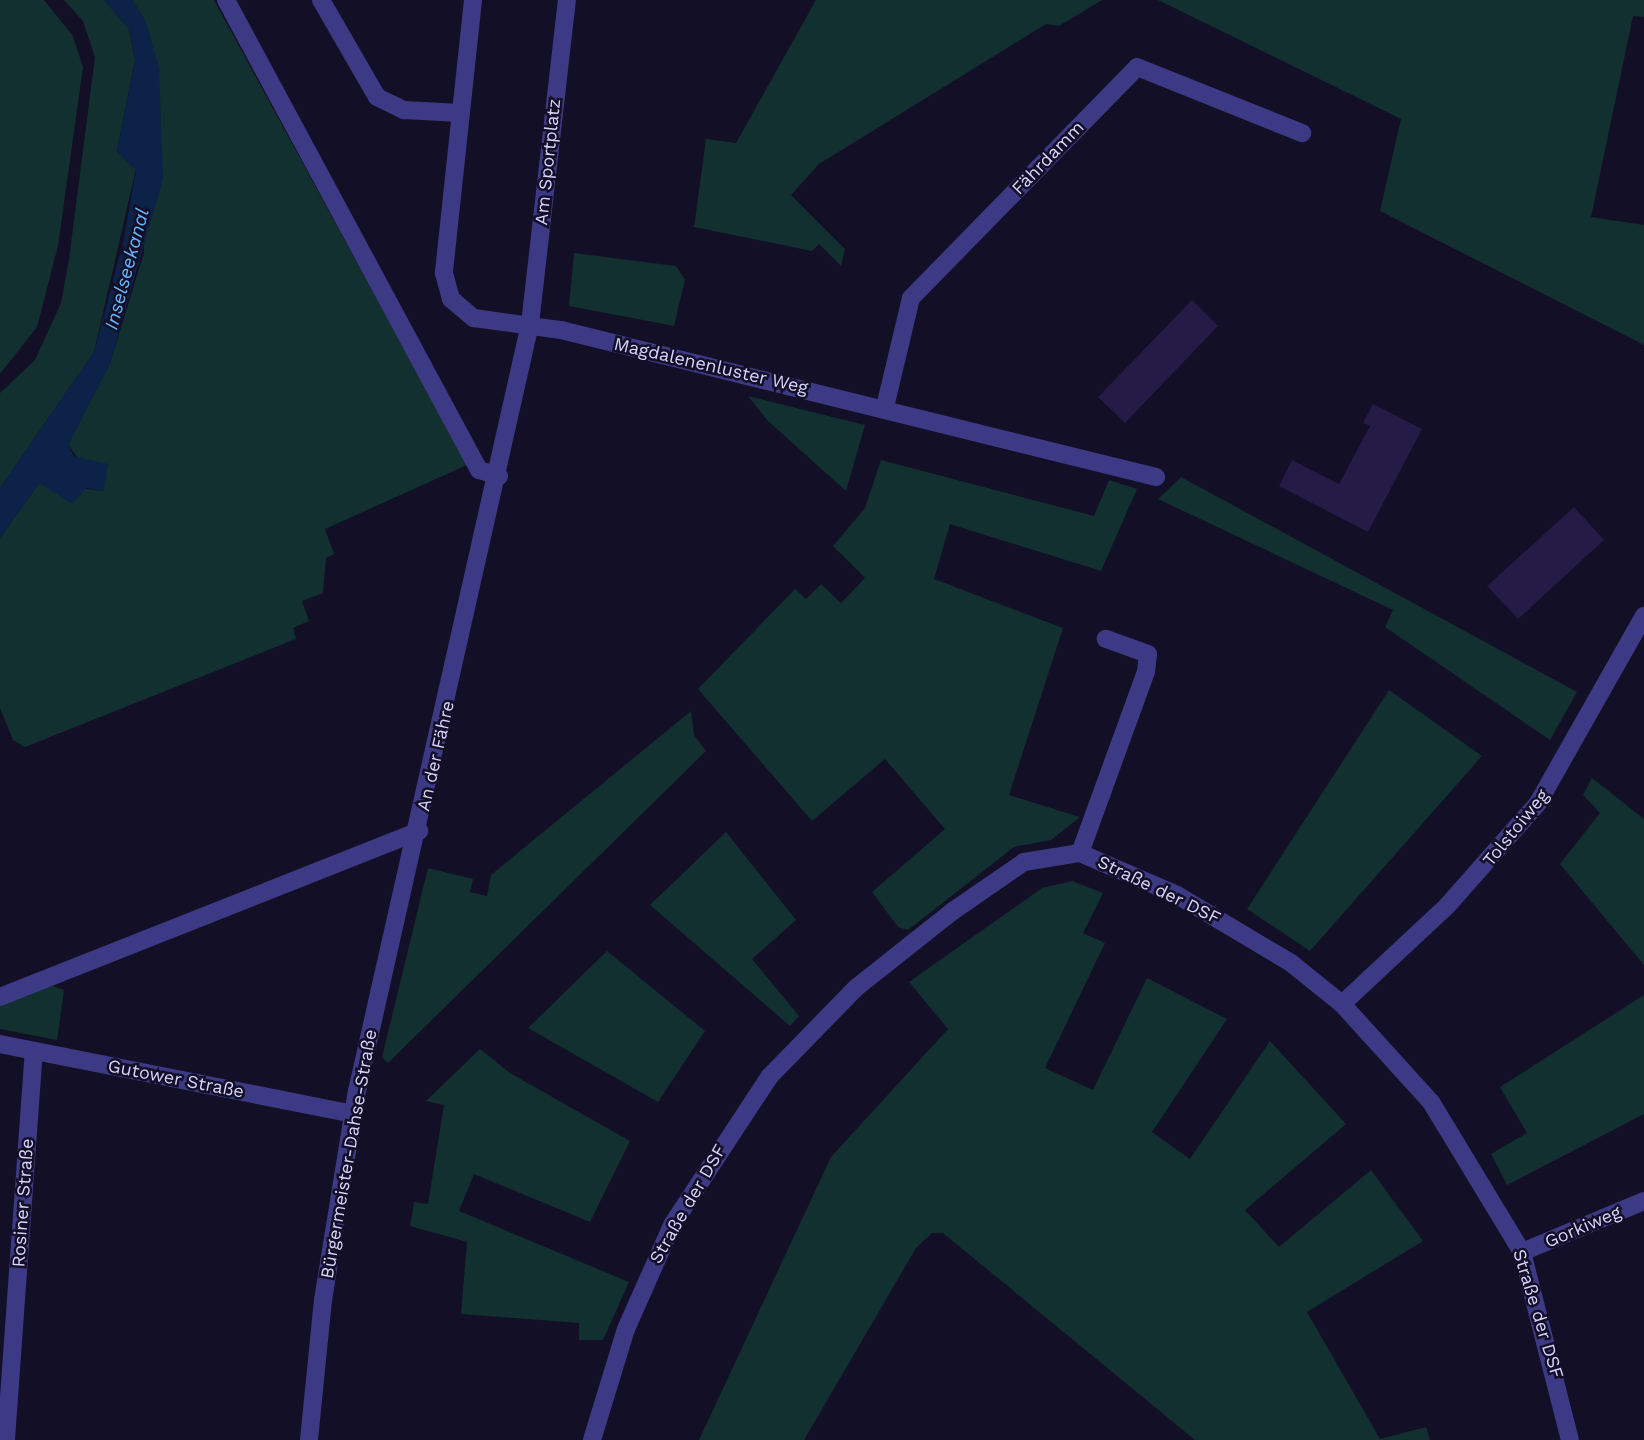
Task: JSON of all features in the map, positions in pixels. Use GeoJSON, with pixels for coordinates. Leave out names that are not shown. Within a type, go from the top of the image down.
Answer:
{"type":"FeatureCollection","features":[{"type":"Feature","properties":{"kind":"street"},"geometry":{"type":"LineString","coordinates":[[226,0],[479,470],[499,476]]}},
{"type":"Feature","properties":{"kind":"street"},"geometry":{"type":"LineString","coordinates":[[321,0],[377,97],[404,110],[460,113]]}},
{"type":"Feature","properties":{"kind":"street","name":"Magdalenenluster Weg"},"geometry":{"type":"LineString","coordinates":[[473,0],[445,240],[452,299],[474,318],[530,324],[885,407],[1156,477]]}},
{"type":"Feature","properties":{"kind":"street","name":"Am Sportplatz"},"geometry":{"type":"LineString","coordinates":[[530,324],[566,0]]}},
{"type":"Feature","properties":{"kind":"street","name":"Fährdamm"},"geometry":{"type":"LineString","coordinates":[[885,407],[911,298],[1137,66],[1302,133]]}},
{"type":"Feature","properties":{"kind":"street","name":"An der Fähre"},"geometry":{"type":"LineString","coordinates":[[0,997],[419,831],[499,476],[530,324]]}},
{"type":"Feature","properties":{"kind":"street","name":"Tolstoiweg"},"geometry":{"type":"LineString","coordinates":[[1342,1004],[1447,906],[1538,803],[1644,616]]}},
{"type":"Feature","properties":{"kind":"street"},"geometry":{"type":"LineString","coordinates":[[1080,853],[1148,654],[1106,639]]}},
{"type":"Feature","properties":{"kind":"street","name":"Bürgermeister-Dahse-Straße"},"geometry":{"type":"LineString","coordinates":[[309,1440],[352,1114],[419,831]]}},
{"type":"Feature","properties":{"kind":"street","name":"Straße der DSF"},"geometry":{"type":"LineString","coordinates":[[592,1440],[626,1329],[672,1225],[770,1076],[857,988],[953,911],[1024,862],[1080,853],[1241,930],[1342,1004],[1461,1145],[1521,1252],[1570,1440]]}},
{"type":"Feature","properties":{"kind":"street","name":"Gutower Straße"},"geometry":{"type":"LineString","coordinates":[[0,1044],[352,1114]]}},
{"type":"Feature","properties":{"kind":"street","name":"Rosiner Straße"},"geometry":{"type":"LineString","coordinates":[[8,1439],[34,1051]]}},
{"type":"Feature","properties":{"kind":"street","name":"Gorkiweg"},"geometry":{"type":"LineString","coordinates":[[1521,1252],[1644,1201]]}},
{"type":"Feature","properties":{"kind":"green space"},"geometry":{"type":"Polygon","coordinates":[[[0,0],[44,0],[73,36],[83,67],[58,246],[37,327],[0,374],[0,0]]]}},
{"type":"Feature","properties":{"kind":"green space"},"geometry":{"type":"Polygon","coordinates":[[[64,0],[104,0],[129,29],[135,60],[117,151],[136,169],[94,352],[0,488],[0,393],[35,360],[61,303],[69,259],[95,57],[83,21],[64,0]]]}},
{"type":"Feature","properties":{"kind":"green space"},"geometry":{"type":"Polygon","coordinates":[[[132,0],[214,0],[467,465],[325,529],[334,554],[326,558],[323,593],[302,601],[309,621],[293,628],[296,639],[25,747],[13,740],[0,708],[0,538],[39,483],[103,491],[68,445],[110,363],[144,253],[146,22],[132,0]]]}},
{"type":"Feature","properties":{"kind":"green space"},"geometry":{"type":"Polygon","coordinates":[[[816,0],[1102,0],[1059,26],[1046,24],[819,164],[791,195],[845,249],[841,266],[819,244],[812,251],[694,227],[706,139],[736,143],[816,0]]]}},
{"type":"Feature","properties":{"kind":"green space"},"geometry":{"type":"Polygon","coordinates":[[[1158,0],[1644,0],[1644,17],[1633,16],[1591,217],[1644,225],[1644,345],[1380,211],[1401,119],[1158,0]]]}},
{"type":"Feature","properties":{"kind":"green space"},"geometry":{"type":"Polygon","coordinates":[[[574,253],[676,266],[685,280],[674,326],[569,306],[574,253]]]}},
{"type":"Feature","properties":{"kind":"green space"},"geometry":{"type":"Polygon","coordinates":[[[748,396],[865,425],[846,491],[768,421],[748,396]]]}},
{"type":"Feature","properties":{"kind":"green space"},"geometry":{"type":"Polygon","coordinates":[[[881,460],[1094,516],[1109,480],[1137,489],[1101,571],[950,524],[934,579],[1063,628],[1009,795],[1080,817],[1051,840],[1014,847],[908,930],[898,927],[872,892],[945,829],[885,759],[812,821],[698,689],[795,589],[806,599],[821,584],[841,603],[865,578],[833,546],[865,508],[881,460]]]}},
{"type":"Feature","properties":{"kind":"green space"},"geometry":{"type":"Polygon","coordinates":[[[1181,477],[1577,692],[1550,740],[1385,627],[1393,610],[1158,499],[1181,477]]]}},
{"type":"Feature","properties":{"kind":"green space"},"geometry":{"type":"Polygon","coordinates":[[[1389,690],[1482,756],[1310,951],[1247,909],[1389,690]]]}},
{"type":"Feature","properties":{"kind":"green space"},"geometry":{"type":"Polygon","coordinates":[[[691,711],[694,735],[706,751],[388,1063],[382,1057],[428,868],[473,879],[470,892],[487,896],[491,875],[691,711]]]}},
{"type":"Feature","properties":{"kind":"green space"},"geometry":{"type":"Polygon","coordinates":[[[1592,778],[1644,819],[1644,965],[1560,864],[1600,813],[1583,795],[1592,778]]]}},
{"type":"Feature","properties":{"kind":"green space"},"geometry":{"type":"Polygon","coordinates":[[[726,832],[796,920],[752,959],[799,1016],[790,1026],[650,905],[726,832]]]}},
{"type":"Feature","properties":{"kind":"green space"},"geometry":{"type":"Polygon","coordinates":[[[1072,881],[1103,893],[1083,933],[1105,943],[1045,1068],[1093,1090],[1147,978],[1227,1019],[1152,1132],[1190,1159],[1270,1041],[1346,1124],[1245,1210],[1279,1247],[1371,1170],[1423,1241],[1307,1312],[1380,1439],[1426,1427],[1430,1440],[1195,1440],[943,1233],[932,1233],[916,1248],[804,1440],[699,1440],[831,1157],[948,1029],[909,982],[1042,888],[1072,881]]]}},
{"type":"Feature","properties":{"kind":"green space"},"geometry":{"type":"Polygon","coordinates":[[[607,951],[705,1031],[658,1102],[528,1028],[607,951]]]}},
{"type":"Feature","properties":{"kind":"green space"},"geometry":{"type":"Polygon","coordinates":[[[50,985],[64,990],[57,1040],[0,1029],[0,1005],[50,985]]]}},
{"type":"Feature","properties":{"kind":"green space"},"geometry":{"type":"Polygon","coordinates":[[[1644,995],[1644,1114],[1507,1185],[1491,1154],[1527,1133],[1500,1087],[1644,995]]]}},
{"type":"Feature","properties":{"kind":"green space"},"geometry":{"type":"Polygon","coordinates":[[[480,1049],[510,1073],[630,1141],[590,1222],[474,1174],[459,1211],[629,1282],[603,1340],[579,1340],[579,1323],[461,1314],[467,1242],[410,1226],[414,1202],[428,1204],[444,1105],[426,1101],[480,1049]]]}},
{"type":"Feature","properties":{"kind":"water","name":"Inselseekanal"},"geometry":{"type":"Polygon","coordinates":[[[104,0],[132,0],[146,22],[159,68],[163,179],[110,363],[68,445],[74,456],[108,464],[104,491],[86,488],[72,504],[39,483],[0,538],[0,488],[94,352],[123,243],[136,171],[117,151],[135,60],[129,29],[104,0]]]}},
{"type":"Feature","properties":{"kind":"building"},"geometry":{"type":"Polygon","coordinates":[[[1192,300],[1218,326],[1125,423],[1098,397],[1192,300]]]}},
{"type":"Feature","properties":{"kind":"building"},"geometry":{"type":"Polygon","coordinates":[[[1373,404],[1422,429],[1368,532],[1279,486],[1292,460],[1339,484],[1370,426],[1363,423],[1373,404]]]}},
{"type":"Feature","properties":{"kind":"building"},"geometry":{"type":"Polygon","coordinates":[[[1574,507],[1604,540],[1518,619],[1487,586],[1574,507]]]}}]}
